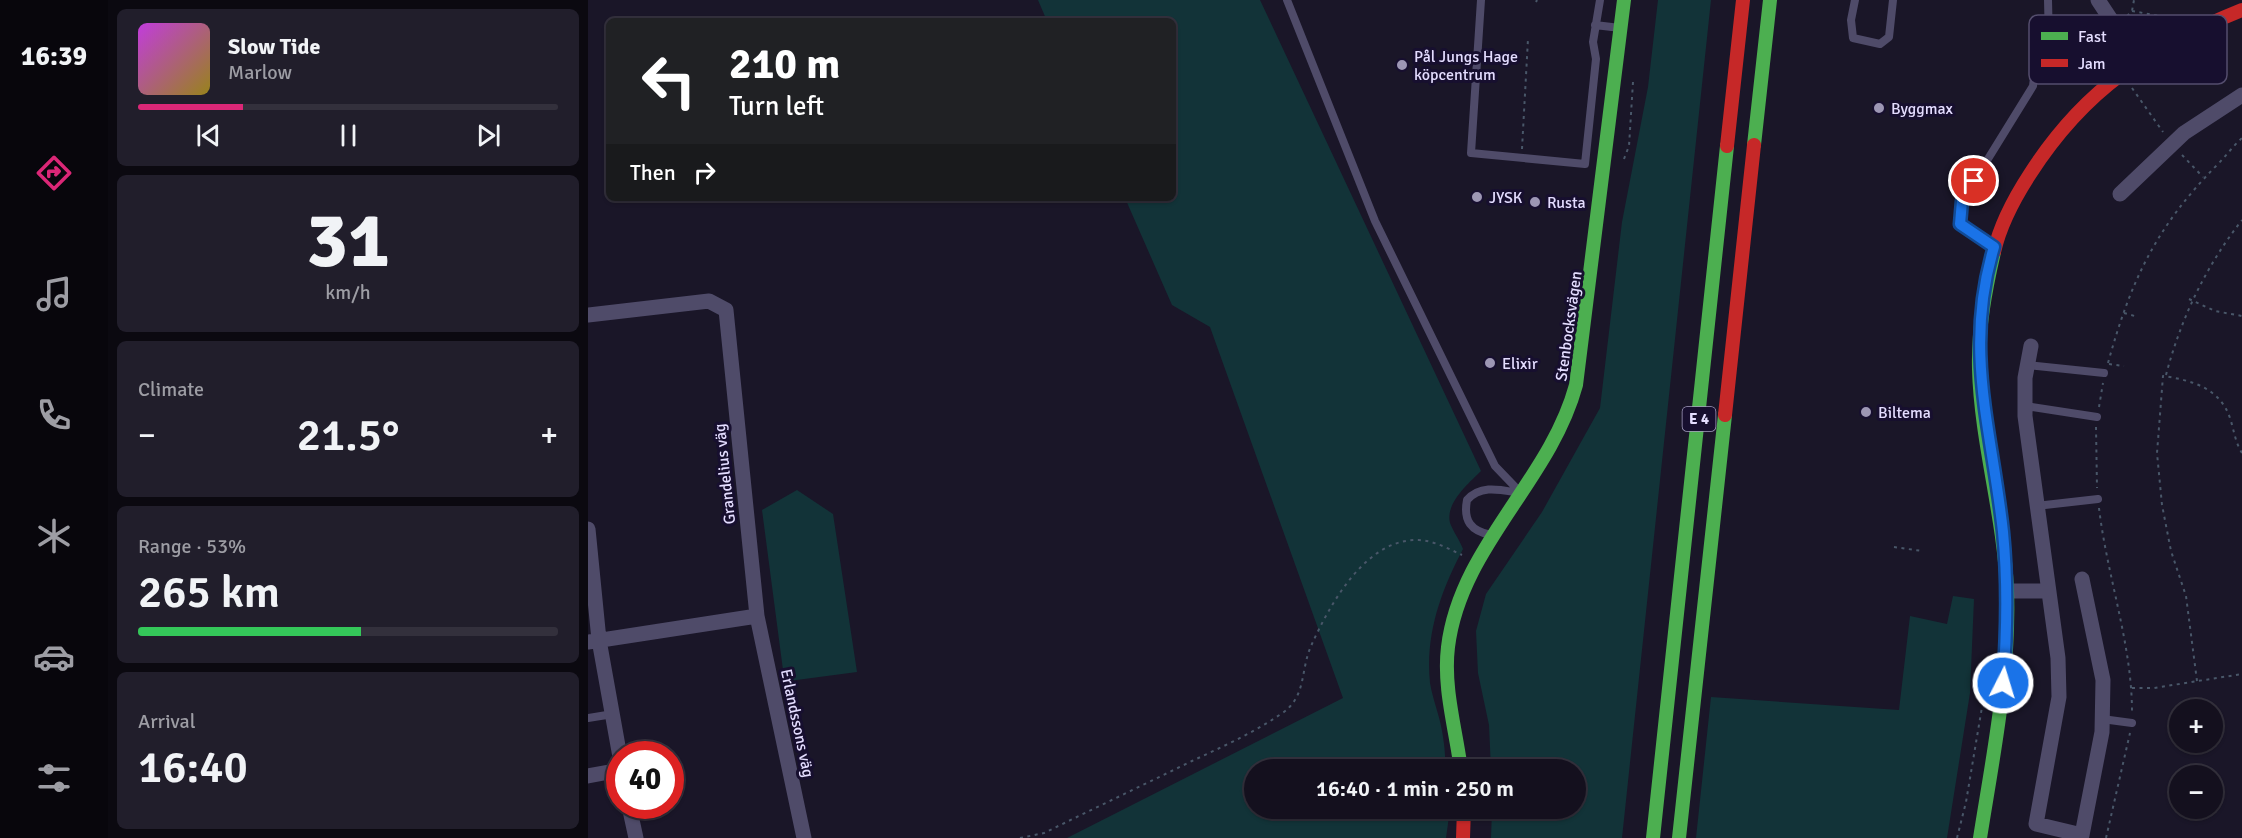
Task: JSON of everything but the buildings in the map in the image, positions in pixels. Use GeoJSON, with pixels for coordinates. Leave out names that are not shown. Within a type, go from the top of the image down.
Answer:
{"type":"FeatureCollection","features":[{"type":"Feature","properties":{"kind":"main road","name":"Stenbocksvägen"},"geometry":{"type":"LineString","coordinates":[[1459,759],[1448,683],[1447,658],[1454,616],[1477,562],[1558,435],[1572,404],[1578,381],[1624,0]]}},
{"type":"Feature","properties":{"kind":"main road","name":"E 4"},"geometry":{"type":"LineString","coordinates":[[1653,838],[1743,0]]}},
{"type":"Feature","properties":{"kind":"main road","name":"E 4"},"geometry":{"type":"LineString","coordinates":[[1679,838],[1770,0]]}},
{"type":"Feature","properties":{"kind":"main road"},"geometry":{"type":"LineString","coordinates":[[2227,15],[2242,10]]}},
{"type":"Feature","properties":{"kind":"main road"},"geometry":{"type":"LineString","coordinates":[[1980,838],[2001,703],[2007,591],[2003,531],[1979,370],[1978,327],[1987,270],[2009,209],[2028,173],[2049,142],[2105,84]]}},
{"type":"Feature","properties":{"kind":"main road"},"geometry":{"type":"LineString","coordinates":[[1463,838],[1464,819]]}},
{"type":"Feature","properties":{"kind":"street"},"geometry":{"type":"LineString","coordinates":[[2098,0],[2108,15]]}},
{"type":"Feature","properties":{"kind":"street"},"geometry":{"type":"LineString","coordinates":[[2120,194],[2184,133],[2242,95]]}},
{"type":"Feature","properties":{"kind":"street","name":"Grandelius väg"},"geometry":{"type":"LineString","coordinates":[[588,315],[710,301],[726,310],[757,616]]}},
{"type":"Feature","properties":{"kind":"street"},"geometry":{"type":"LineString","coordinates":[[2031,346],[2025,406],[2047,591],[2058,658],[2059,697],[2036,824],[2082,835],[2102,719],[2103,681],[2082,579]]}},
{"type":"Feature","properties":{"kind":"street"},"geometry":{"type":"LineString","coordinates":[[588,529],[594,641],[613,714],[617,741]]}},
{"type":"Feature","properties":{"kind":"street"},"geometry":{"type":"LineString","coordinates":[[2007,591],[2047,591]]}},
{"type":"Feature","properties":{"kind":"street"},"geometry":{"type":"LineString","coordinates":[[594,641],[757,616]]}},
{"type":"Feature","properties":{"kind":"street","name":"Erlandssons väg"},"geometry":{"type":"LineString","coordinates":[[757,616],[804,838]]}},
{"type":"Feature","properties":{"kind":"street"},"geometry":{"type":"LineString","coordinates":[[588,776],[606,773]]}},
{"type":"Feature","properties":{"kind":"street"},"geometry":{"type":"LineString","coordinates":[[632,819],[636,838]]}},
{"type":"Feature","properties":{"kind":"lane"},"geometry":{"type":"LineString","coordinates":[[1287,0],[1375,221],[1495,466],[1521,493]]}},
{"type":"Feature","properties":{"kind":"lane"},"geometry":{"type":"LineString","coordinates":[[1481,0],[1471,153],[1585,164],[1596,59],[1593,42],[1600,0]]}},
{"type":"Feature","properties":{"kind":"lane"},"geometry":{"type":"LineString","coordinates":[[1854,0],[1851,20],[1853,38],[1880,44],[1889,37],[1893,0]]}},
{"type":"Feature","properties":{"kind":"lane"},"geometry":{"type":"LineString","coordinates":[[2048,0],[2048,15]]}},
{"type":"Feature","properties":{"kind":"lane"},"geometry":{"type":"LineString","coordinates":[[1595,25],[1621,28]]}},
{"type":"Feature","properties":{"kind":"lane"},"geometry":{"type":"LineString","coordinates":[[1994,247],[1960,224],[1962,201],[2032,84]]}},
{"type":"Feature","properties":{"kind":"lane"},"geometry":{"type":"LineString","coordinates":[[2028,365],[2104,373]]}},
{"type":"Feature","properties":{"kind":"lane"},"geometry":{"type":"LineString","coordinates":[[2025,406],[2097,417]]}},
{"type":"Feature","properties":{"kind":"lane"},"geometry":{"type":"LineString","coordinates":[[1493,535],[1479,533],[1470,526],[1465,517],[1467,500],[1480,490],[1491,489],[1521,493]]}},
{"type":"Feature","properties":{"kind":"lane"},"geometry":{"type":"LineString","coordinates":[[2036,506],[2098,499]]}},
{"type":"Feature","properties":{"kind":"lane"},"geometry":{"type":"LineString","coordinates":[[588,718],[613,714]]}},
{"type":"Feature","properties":{"kind":"lane"},"geometry":{"type":"LineString","coordinates":[[2102,719],[2132,723]]}},
{"type":"Feature","properties":{"kind":"path"},"geometry":{"type":"LineString","coordinates":[[2134,0],[2132,11],[2155,15]]}},
{"type":"Feature","properties":{"kind":"path"},"geometry":{"type":"LineString","coordinates":[[1521,158],[1528,39]]}},
{"type":"Feature","properties":{"kind":"path"},"geometry":{"type":"LineString","coordinates":[[2130,84],[2140,100]]}},
{"type":"Feature","properties":{"kind":"path"},"geometry":{"type":"LineString","coordinates":[[2106,838],[2132,723],[2132,687],[2105,554],[2098,499],[2095,455],[2097,417],[2104,373],[2122,312],[2135,281],[2169,218],[2203,177],[2242,138]]}},
{"type":"Feature","properties":{"kind":"path"},"geometry":{"type":"LineString","coordinates":[[2197,681],[2186,596],[2172,551],[2162,505],[2157,453],[2163,376],[2165,376],[2191,300],[2223,244],[2242,220]]}},
{"type":"Feature","properties":{"kind":"path"},"geometry":{"type":"LineString","coordinates":[[2191,300],[2215,311],[2242,316]]}},
{"type":"Feature","properties":{"kind":"path"},"geometry":{"type":"LineString","coordinates":[[2122,312],[2138,317]]}},
{"type":"Feature","properties":{"kind":"path"},"geometry":{"type":"LineString","coordinates":[[2107,363],[2124,366]]}},
{"type":"Feature","properties":{"kind":"path"},"geometry":{"type":"LineString","coordinates":[[2165,376],[2202,386],[2216,395],[2228,411],[2242,453]]}},
{"type":"Feature","properties":{"kind":"path"},"geometry":{"type":"LineString","coordinates":[[1020,838],[1044,833],[1241,737],[1281,714],[1300,693],[1310,648],[1327,616],[1351,578],[1380,551],[1397,542],[1420,540],[1439,544],[1477,562]]}},
{"type":"Feature","properties":{"kind":"path"},"geometry":{"type":"LineString","coordinates":[[1894,548],[1922,551]]}},
{"type":"Feature","properties":{"kind":"path"},"geometry":{"type":"LineString","coordinates":[[2132,687],[2154,688],[2242,674]]}},
{"type":"Feature","properties":{"kind":"green space"},"geometry":{"type":"Polygon","coordinates":[[[1038,0],[1260,0],[1481,471],[1459,494],[1451,508],[1450,523],[1463,549],[1448,581],[1432,630],[1430,683],[1442,730],[1445,759],[1244,759],[1244,819],[1449,819],[1446,838],[1067,838],[1343,698],[1210,327],[1172,305],[1126,201],[1176,201],[1176,18],[1046,18],[1038,0]]]}},
{"type":"Feature","properties":{"kind":"green space"},"geometry":{"type":"Polygon","coordinates":[[[1658,0],[1711,0],[1622,838],[1491,838],[1492,819],[1586,819],[1586,759],[1491,759],[1489,725],[1478,673],[1476,631],[1486,594],[1542,512],[1600,408],[1622,222],[1648,87],[1658,0]]]}},
{"type":"Feature","properties":{"kind":"green space"},"geometry":{"type":"Polygon","coordinates":[[[797,490],[833,514],[857,672],[789,681],[783,670],[762,510],[797,490]]]}},
{"type":"Feature","properties":{"kind":"green space"},"geometry":{"type":"Polygon","coordinates":[[[1953,596],[1974,599],[1970,693],[1947,838],[1696,838],[1711,697],[1899,710],[1910,616],[1947,624],[1953,596]]]}},
{"type":"Feature","properties":{"kind":"traffic: fast"},"geometry":{"type":"LineString","coordinates":[[1459,759],[1447,678],[1448,647],[1456,611],[1469,577],[1547,452],[1564,420],[1576,385],[1624,0]]}},
{"type":"Feature","properties":{"kind":"traffic: fast"},"geometry":{"type":"LineString","coordinates":[[1754,145],[1770,0]]}},
{"type":"Feature","properties":{"kind":"traffic: fast"},"geometry":{"type":"LineString","coordinates":[[1653,838],[1727,146]]}},
{"type":"Feature","properties":{"kind":"traffic: fast"},"geometry":{"type":"LineString","coordinates":[[1980,838],[2000,714],[2007,621],[2002,534],[1984,424],[1979,369],[1983,310],[1994,252]]}},
{"type":"Feature","properties":{"kind":"traffic: fast"},"geometry":{"type":"LineString","coordinates":[[1679,838],[1725,415]]}},
{"type":"Feature","properties":{"kind":"traffic: jam"},"geometry":{"type":"LineString","coordinates":[[1727,146],[1743,0]]}},
{"type":"Feature","properties":{"kind":"traffic: jam"},"geometry":{"type":"LineString","coordinates":[[2227,16],[2242,10]]}},
{"type":"Feature","properties":{"kind":"traffic: jam"},"geometry":{"type":"LineString","coordinates":[[1994,252],[2009,212],[2030,174],[2073,117],[2110,84]]}},
{"type":"Feature","properties":{"kind":"traffic: jam"},"geometry":{"type":"LineString","coordinates":[[1725,415],[1754,145]]}},
{"type":"Feature","properties":{"kind":"traffic: jam"},"geometry":{"type":"LineString","coordinates":[[1463,838],[1464,819]]}},
{"type":"Feature","properties":{"kind":"place","name":"Pål Jungs Hage köpcentrum"},"geometry":{"type":"Point","coordinates":[1402,65]}},
{"type":"Feature","properties":{"kind":"place","name":"Byggmax"},"geometry":{"type":"Point","coordinates":[1879,108]}},
{"type":"Feature","properties":{"kind":"place","name":"JYSK"},"geometry":{"type":"Point","coordinates":[1477,197]}},
{"type":"Feature","properties":{"kind":"place","name":"Rusta"},"geometry":{"type":"Point","coordinates":[1535,202]}},
{"type":"Feature","properties":{"kind":"place","name":"Elixir"},"geometry":{"type":"Point","coordinates":[1490,363]}},
{"type":"Feature","properties":{"kind":"place","name":"Biltema"},"geometry":{"type":"Point","coordinates":[1866,412]}},
{"type":"Feature","properties":{"kind":"route"},"geometry":{"type":"LineString","coordinates":[[1974,181],[1962,201],[1960,224],[1994,247],[1987,270],[1978,327],[1979,370],[2003,531],[2007,591],[2003,683]]}}]}
